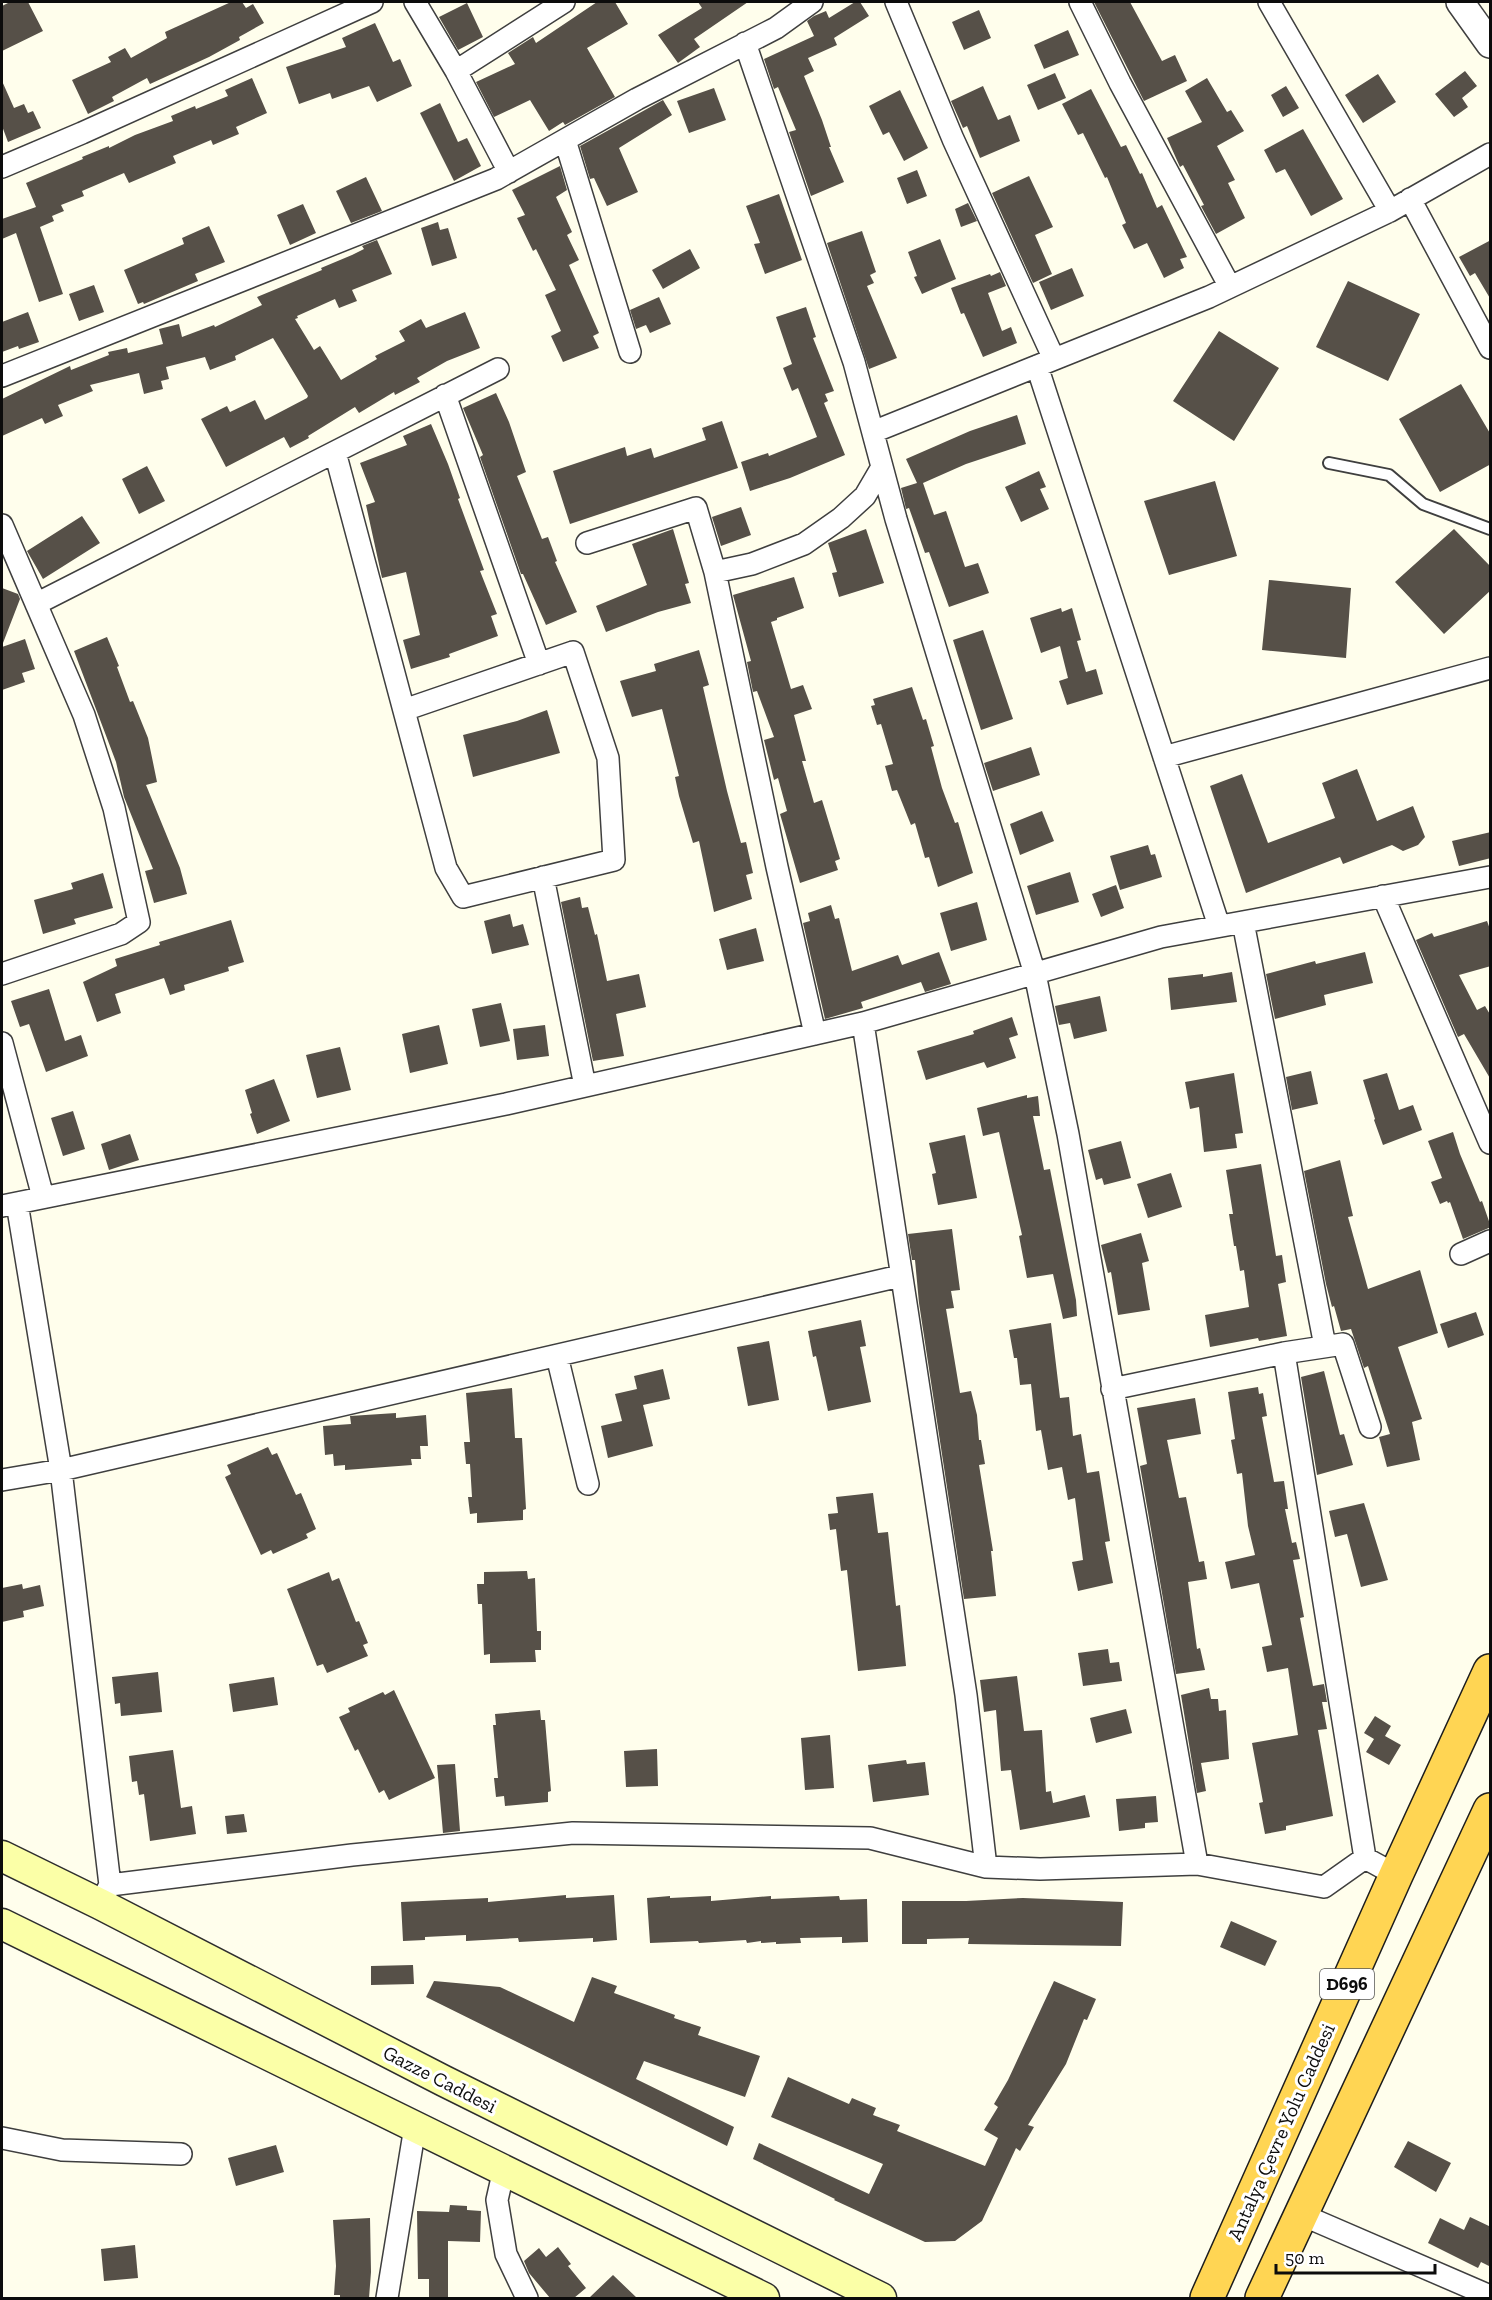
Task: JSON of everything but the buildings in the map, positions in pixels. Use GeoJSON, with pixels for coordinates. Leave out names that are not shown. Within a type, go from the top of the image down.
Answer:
{"type":"FeatureCollection","features":[{"type":"Feature","properties":{"kind":"highway","name":"Antalya Çevre Yolu Caddesi"},"geometry":{"type":"LineString","coordinates":[[1207,2298],[1396,1875],[1491,1671]]}},
{"type":"Feature","properties":{"kind":"highway","name":"D696"},"geometry":{"type":"LineString","coordinates":[[1262,2298],[1491,1810]]}},
{"type":"Feature","properties":{"kind":"main road","name":"Gazze Caddesi"},"geometry":{"type":"LineString","coordinates":[[2,1856],[105,1894],[444,2081],[881,2298]]}},
{"type":"Feature","properties":{"kind":"main road"},"geometry":{"type":"LineString","coordinates":[[2,1923],[764,2298]]}},
{"type":"Feature","properties":{"kind":"street"},"geometry":{"type":"LineString","coordinates":[[2,167],[93,129],[371,2]]}},
{"type":"Feature","properties":{"kind":"street"},"geometry":{"type":"LineString","coordinates":[[415,2],[456,71],[509,172]]}},
{"type":"Feature","properties":{"kind":"street"},"geometry":{"type":"LineString","coordinates":[[456,71],[564,2]]}},
{"type":"Feature","properties":{"kind":"street"},"geometry":{"type":"LineString","coordinates":[[2,376],[496,179],[637,99],[776,28],[812,2]]}},
{"type":"Feature","properties":{"kind":"street"},"geometry":{"type":"LineString","coordinates":[[896,2],[1046,363],[1164,757],[1220,926]]}},
{"type":"Feature","properties":{"kind":"street"},"geometry":{"type":"LineString","coordinates":[[1080,2],[1120,83],[1230,287]]}},
{"type":"Feature","properties":{"kind":"street"},"geometry":{"type":"LineString","coordinates":[[1269,2],[1390,211]]}},
{"type":"Feature","properties":{"kind":"street"},"geometry":{"type":"LineString","coordinates":[[1460,2],[1491,44]]}},
{"type":"Feature","properties":{"kind":"street"},"geometry":{"type":"LineString","coordinates":[[745,43],[854,362],[896,519],[1035,974],[1068,1134],[1197,1864]]}},
{"type":"Feature","properties":{"kind":"street"},"geometry":{"type":"LineString","coordinates":[[566,140],[630,352]]}},
{"type":"Feature","properties":{"kind":"street"},"geometry":{"type":"LineString","coordinates":[[873,432],[1230,287],[1390,211],[1491,154]]}},
{"type":"Feature","properties":{"kind":"street"},"geometry":{"type":"LineString","coordinates":[[1410,200],[1491,348]]}},
{"type":"Feature","properties":{"kind":"street"},"geometry":{"type":"LineString","coordinates":[[36,604],[498,369]]}},
{"type":"Feature","properties":{"kind":"street"},"geometry":{"type":"LineString","coordinates":[[445,395],[539,664]]}},
{"type":"Feature","properties":{"kind":"street"},"geometry":{"type":"LineString","coordinates":[[335,452],[446,868],[463,897],[614,860],[608,758],[573,652],[404,710]]}},
{"type":"Feature","properties":{"kind":"street"},"geometry":{"type":"LineString","coordinates":[[715,572],[752,564],[804,544],[841,518],[865,496],[882,467]]}},
{"type":"Feature","properties":{"kind":"street"},"geometry":{"type":"LineString","coordinates":[[587,543],[696,508],[715,572],[777,867],[815,1034]]}},
{"type":"Feature","properties":{"kind":"street"},"geometry":{"type":"LineString","coordinates":[[2,525],[84,715],[114,808],[139,922],[121,934],[2,974]]}},
{"type":"Feature","properties":{"kind":"street"},"geometry":{"type":"LineString","coordinates":[[1164,757],[1491,668]]}},
{"type":"Feature","properties":{"kind":"street"},"geometry":{"type":"LineString","coordinates":[[543,877],[585,1086]]}},
{"type":"Feature","properties":{"kind":"street"},"geometry":{"type":"LineString","coordinates":[[1365,1858],[1324,1887],[1197,1864],[1040,1869],[986,1867],[870,1838],[573,1833],[352,1855],[105,1894],[61,1470],[9,1204],[506,1104],[863,1023],[1161,937],[1491,877]]}},
{"type":"Feature","properties":{"kind":"street"},"geometry":{"type":"LineString","coordinates":[[1383,896],[1491,1143]]}},
{"type":"Feature","properties":{"kind":"street"},"geometry":{"type":"LineString","coordinates":[[1243,922],[1325,1346]]}},
{"type":"Feature","properties":{"kind":"street"},"geometry":{"type":"LineString","coordinates":[[863,1023],[966,1695],[986,1867]]}},
{"type":"Feature","properties":{"kind":"street"},"geometry":{"type":"LineString","coordinates":[[2,1043],[44,1197]]}},
{"type":"Feature","properties":{"kind":"street"},"geometry":{"type":"LineString","coordinates":[[1461,1254],[1491,1241]]}},
{"type":"Feature","properties":{"kind":"street"},"geometry":{"type":"LineString","coordinates":[[2,1480],[61,1470],[900,1276]]}},
{"type":"Feature","properties":{"kind":"street"},"geometry":{"type":"LineString","coordinates":[[1112,1389],[1284,1353],[1343,1344],[1370,1427]]}},
{"type":"Feature","properties":{"kind":"street"},"geometry":{"type":"LineString","coordinates":[[1284,1353],[1365,1858]]}},
{"type":"Feature","properties":{"kind":"street"},"geometry":{"type":"LineString","coordinates":[[557,1356],[588,1484]]}},
{"type":"Feature","properties":{"kind":"street"},"geometry":{"type":"LineString","coordinates":[[1365,1858],[1396,1875]]}},
{"type":"Feature","properties":{"kind":"street"},"geometry":{"type":"LineString","coordinates":[[387,2298],[415,2127]]}},
{"type":"Feature","properties":{"kind":"street"},"geometry":{"type":"LineString","coordinates":[[2,2138],[62,2150],[181,2154]]}},
{"type":"Feature","properties":{"kind":"street"},"geometry":{"type":"LineString","coordinates":[[504,2169],[497,2200],[502,2232],[506,2254],[527,2298]]}},
{"type":"Feature","properties":{"kind":"street"},"geometry":{"type":"LineString","coordinates":[[1300,2214],[1491,2296]]}},
{"type":"Feature","properties":{"kind":"lane"},"geometry":{"type":"LineString","coordinates":[[1329,463],[1389,475],[1423,504],[1491,529]]}}]}
